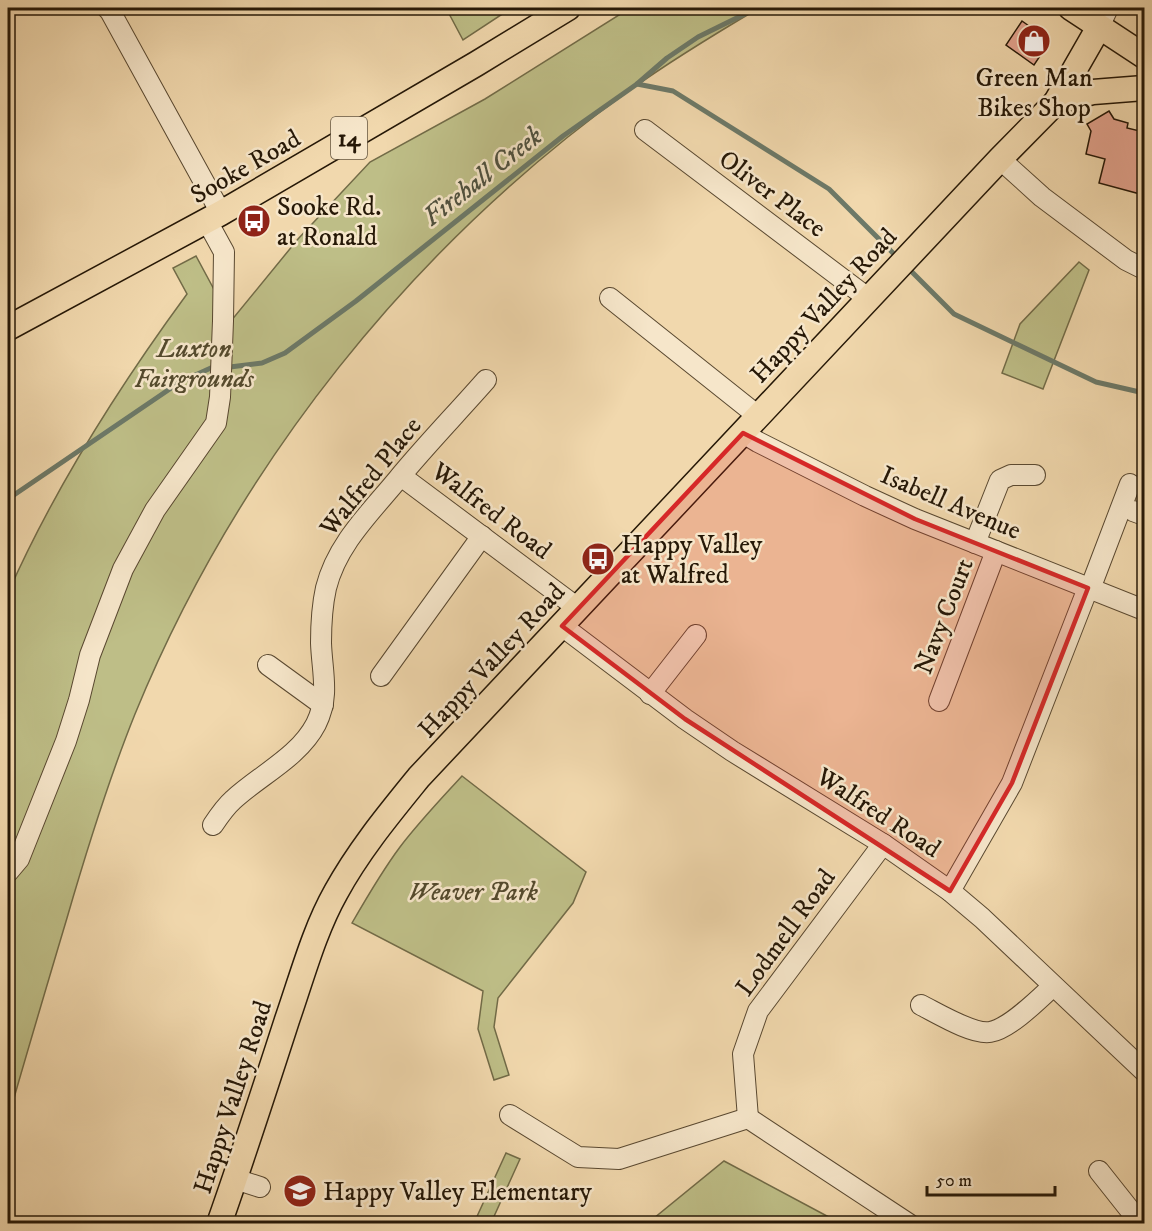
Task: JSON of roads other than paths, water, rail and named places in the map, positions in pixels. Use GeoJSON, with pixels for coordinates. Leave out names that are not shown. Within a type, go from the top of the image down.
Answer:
{"type":"FeatureCollection","features":[{"type":"Feature","properties":{"kind":"main road","name":"Sooke Road"},"geometry":{"type":"LineString","coordinates":[[8,328],[214,217],[568,8]]}},
{"type":"Feature","properties":{"kind":"main road"},"geometry":{"type":"LineString","coordinates":[[1071,8],[1103,17],[1144,56]]}},
{"type":"Feature","properties":{"kind":"main road","name":"Happy Valley Road"},"geometry":{"type":"LineString","coordinates":[[219,1224],[322,918],[353,862],[382,822],[419,777],[1056,102],[1103,17]]}},
{"type":"Feature","properties":{"kind":"main road"},"geometry":{"type":"LineString","coordinates":[[1056,102],[1094,92],[1144,88]]}},
{"type":"Feature","properties":{"kind":"street"},"geometry":{"type":"LineString","coordinates":[[8,872],[19,859],[66,741],[90,655],[123,569],[155,510],[216,423],[220,397],[224,252],[214,217],[107,8]]}},
{"type":"Feature","properties":{"kind":"street","name":"Oliver Place"},"geometry":{"type":"LineString","coordinates":[[645,130],[869,299]]}},
{"type":"Feature","properties":{"kind":"street"},"geometry":{"type":"LineString","coordinates":[[1000,159],[1042,197],[1126,260],[1144,269]]}},
{"type":"Feature","properties":{"kind":"street","name":"Isabell Avenue"},"geometry":{"type":"LineString","coordinates":[[610,298],[751,424],[758,442],[915,519],[1144,610]]}},
{"type":"Feature","properties":{"kind":"street","name":"Walfred Place"},"geometry":{"type":"LineString","coordinates":[[213,825],[231,801],[293,753],[309,737],[318,721],[323,705],[325,690],[321,643],[322,609],[327,586],[338,556],[352,532],[486,380]]}},
{"type":"Feature","properties":{"kind":"street"},"geometry":{"type":"LineString","coordinates":[[975,543],[1000,480],[1011,475],[1035,475]]}},
{"type":"Feature","properties":{"kind":"street","name":"Walfred Road"},"geometry":{"type":"LineString","coordinates":[[401,476],[482,536],[650,694],[732,751],[883,844],[950,891],[982,918],[1144,1071]]}},
{"type":"Feature","properties":{"kind":"street"},"geometry":{"type":"LineString","coordinates":[[950,891],[1012,783],[1130,484]]}},
{"type":"Feature","properties":{"kind":"street"},"geometry":{"type":"LineString","coordinates":[[381,676],[482,536]]}},
{"type":"Feature","properties":{"kind":"street","name":"Navy Court"},"geometry":{"type":"LineString","coordinates":[[939,701],[996,551]]}},
{"type":"Feature","properties":{"kind":"street"},"geometry":{"type":"LineString","coordinates":[[650,694],[696,635]]}},
{"type":"Feature","properties":{"kind":"street"},"geometry":{"type":"LineString","coordinates":[[268,665],[323,705]]}},
{"type":"Feature","properties":{"kind":"street","name":"Lodmell Road"},"geometry":{"type":"LineString","coordinates":[[748,1118],[742,1054],[758,1011],[883,844]]}},
{"type":"Feature","properties":{"kind":"street"},"geometry":{"type":"LineString","coordinates":[[921,1005],[970,1029],[988,1033],[1006,1026],[1053,986]]}},
{"type":"Feature","properties":{"kind":"street"},"geometry":{"type":"LineString","coordinates":[[510,1115],[578,1157],[619,1159],[748,1118],[909,1224]]}},
{"type":"Feature","properties":{"kind":"street"},"geometry":{"type":"LineString","coordinates":[[1099,1171],[1141,1224]]}},
{"type":"Feature","properties":{"kind":"street"},"geometry":{"type":"LineString","coordinates":[[235,1179],[260,1187]]}},
{"type":"Feature","properties":{"kind":"waterway","name":"Firehall Creek"},"geometry":{"type":"LineString","coordinates":[[230,367],[262,363],[285,353],[356,301],[563,136],[637,84],[667,58],[698,37],[757,8]]}},
{"type":"Feature","properties":{"kind":"waterway"},"geometry":{"type":"LineString","coordinates":[[637,84],[673,91],[829,189],[898,258]]}},
{"type":"Feature","properties":{"kind":"waterway"},"geometry":{"type":"LineString","coordinates":[[907,267],[954,314],[1096,382],[1144,393]]}},
{"type":"Feature","properties":{"kind":"waterway","name":"Firehall Creek"},"geometry":{"type":"LineString","coordinates":[[8,499],[180,382],[213,367]]}},
{"type":"Feature","properties":{"kind":"place","name":"Green Man Bikes Shop"},"geometry":{"type":"Point","coordinates":[1034,41]}},
{"type":"Feature","properties":{"kind":"place","name":"Sooke Rd. at Ronald"},"geometry":{"type":"Point","coordinates":[254,221]}},
{"type":"Feature","properties":{"kind":"place","name":"Happy Valley at Walfred"},"geometry":{"type":"Point","coordinates":[598,559]}},
{"type":"Feature","properties":{"kind":"place","name":"Happy Valley Elementary"},"geometry":{"type":"Point","coordinates":[300,1191]}},
{"type":"Feature","properties":{"kind":"park label","name":"Luxton Fairgrounds"},"geometry":{"type":"Point","coordinates":[194,363]}},
{"type":"Feature","properties":{"kind":"park label","name":"Weaver Park"},"geometry":{"type":"Point","coordinates":[473,891]}}]}
